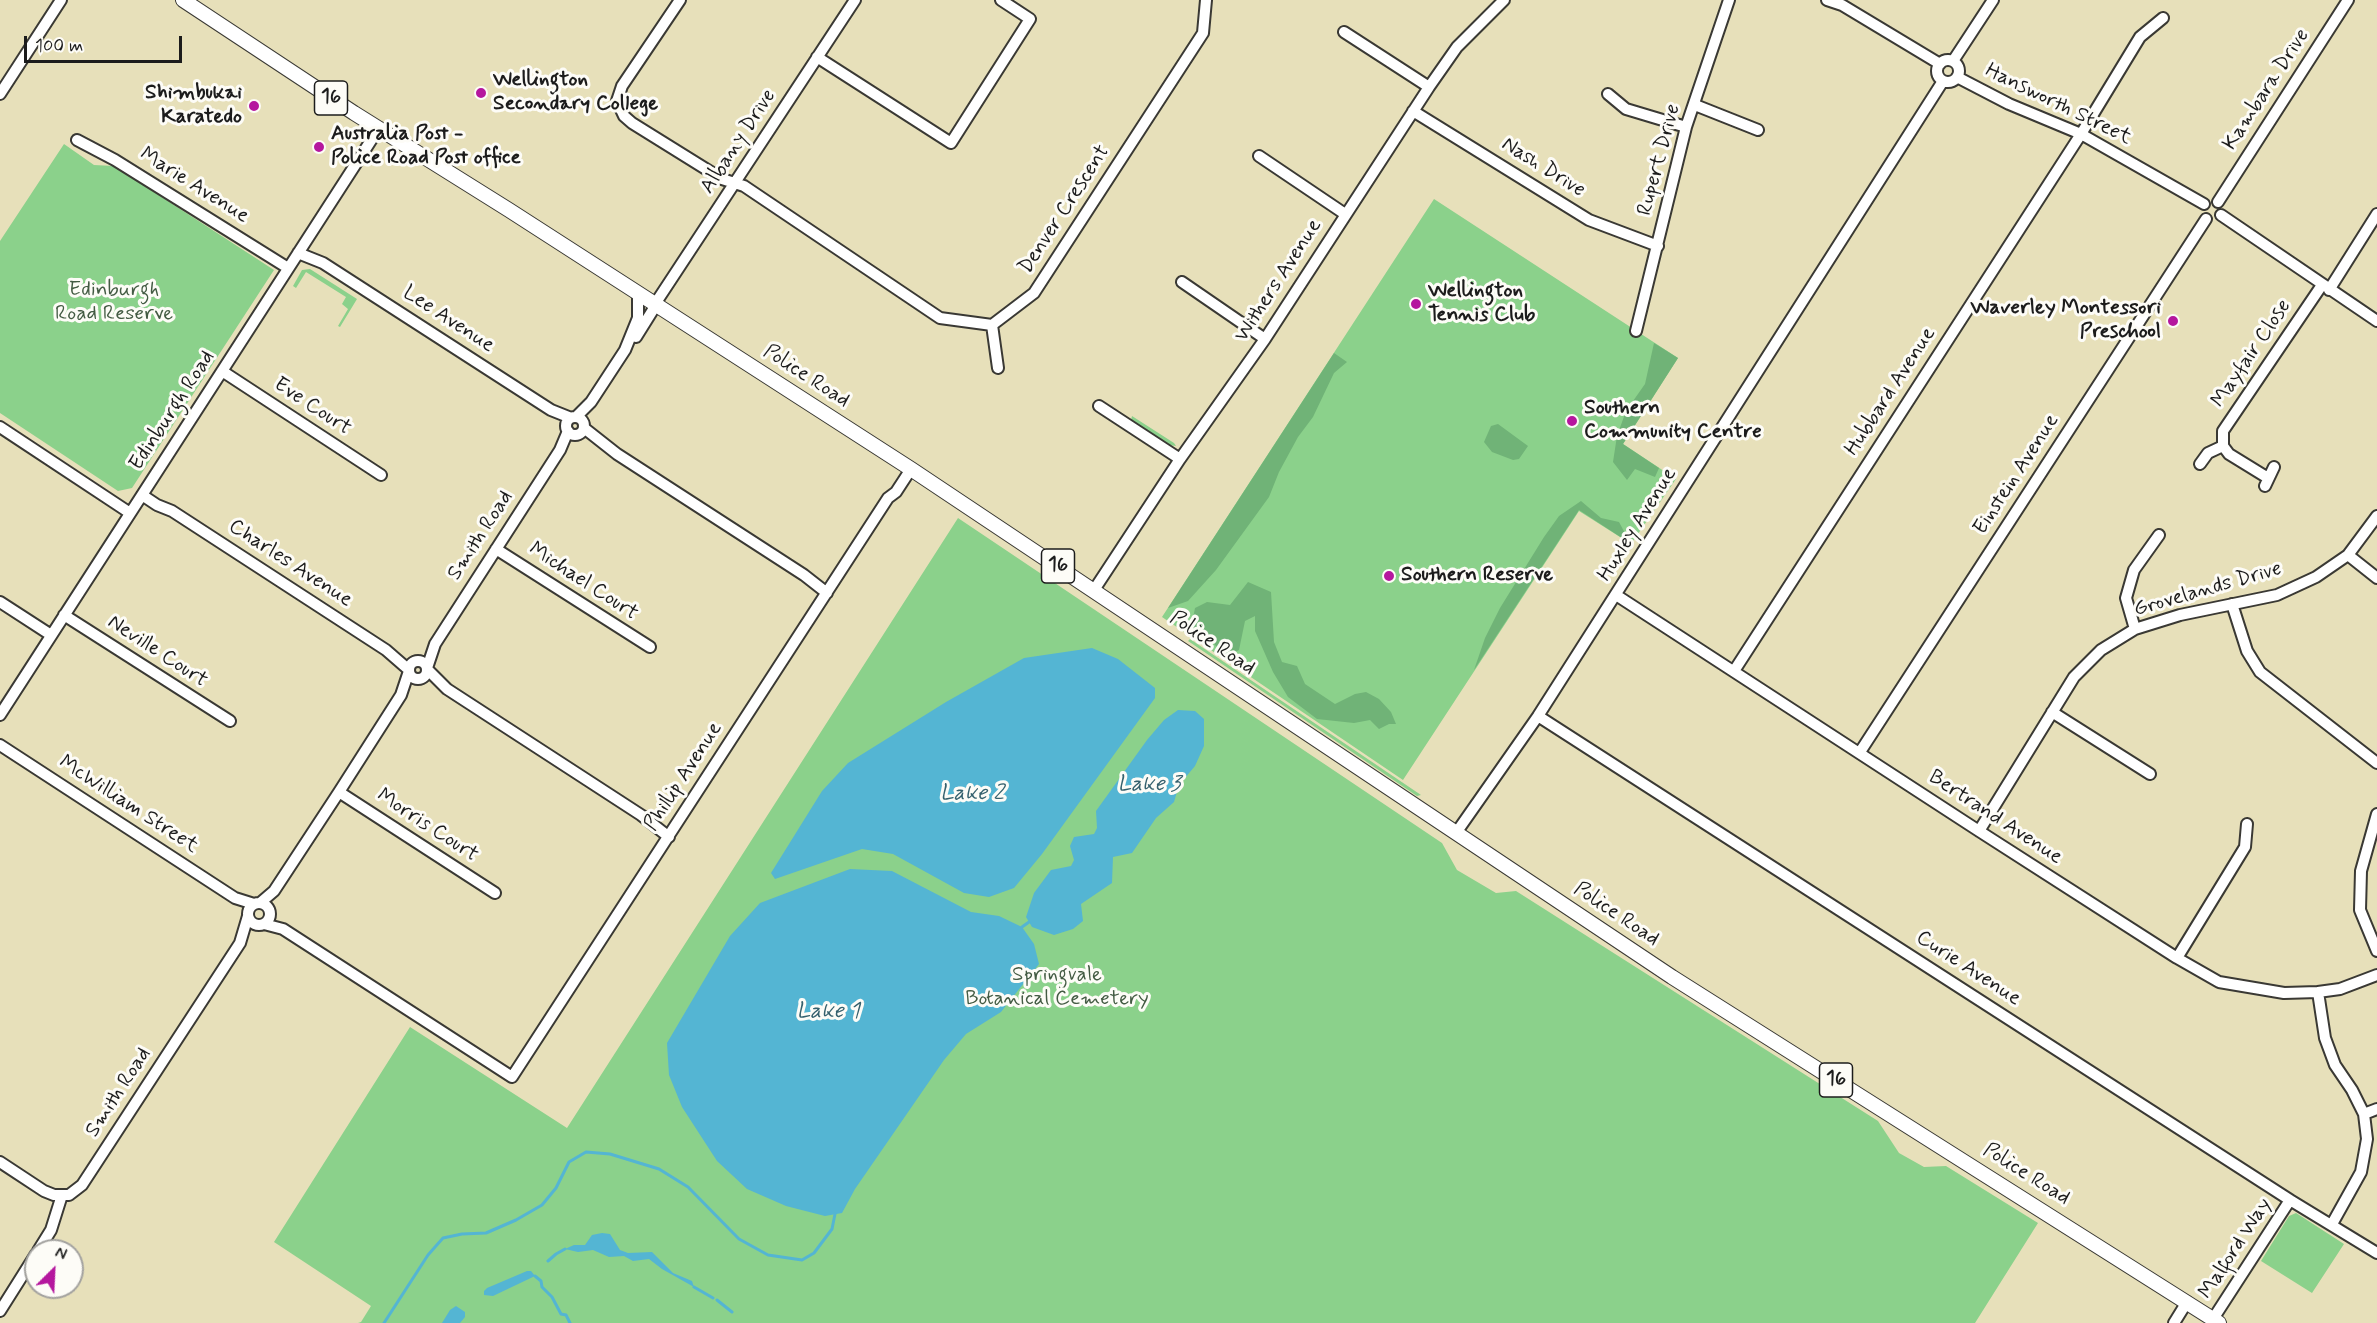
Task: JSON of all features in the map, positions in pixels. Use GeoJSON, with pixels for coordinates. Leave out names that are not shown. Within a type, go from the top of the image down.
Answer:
{"type":"FeatureCollection","features":[{"type":"Feature","properties":{"kind":"main road","name":"Police Road"},"geometry":{"type":"LineString","coordinates":[[186,1],[1094,590],[1672,977],[2216,1321]]}},
{"type":"Feature","properties":{"kind":"street"},"geometry":{"type":"LineString","coordinates":[[0,94],[61,0]]}},
{"type":"Feature","properties":{"kind":"street"},"geometry":{"type":"LineString","coordinates":[[680,0],[622,86],[617,101],[620,110],[632,123],[722,179],[744,186],[940,318],[992,325],[998,368]]}},
{"type":"Feature","properties":{"kind":"street","name":"Albany Drive"},"geometry":{"type":"LineString","coordinates":[[656,304],[855,0]]}},
{"type":"Feature","properties":{"kind":"street"},"geometry":{"type":"LineString","coordinates":[[817,57],[951,143],[1030,19],[1001,0]]}},
{"type":"Feature","properties":{"kind":"street","name":"Denver Crescent"},"geometry":{"type":"LineString","coordinates":[[992,325],[1034,293],[1203,33],[1206,0]]}},
{"type":"Feature","properties":{"kind":"street","name":"Withers Avenue"},"geometry":{"type":"LineString","coordinates":[[1094,590],[1180,459],[1265,339],[1429,87],[1457,47],[1504,0]]}},
{"type":"Feature","properties":{"kind":"street","name":"Rupert Drive"},"geometry":{"type":"LineString","coordinates":[[1636,331],[1686,127],[1729,0]]}},
{"type":"Feature","properties":{"kind":"street"},"geometry":{"type":"LineString","coordinates":[[1827,0],[1842,5],[1940,64]]}},
{"type":"Feature","properties":{"kind":"street"},"geometry":{"type":"LineString","coordinates":[[1953,61],[1993,0]]}},
{"type":"Feature","properties":{"kind":"street","name":"Kambara Drive"},"geometry":{"type":"LineString","coordinates":[[2218,202],[2348,0]]}},
{"type":"Feature","properties":{"kind":"street","name":"Hubbard Avenue"},"geometry":{"type":"LineString","coordinates":[[1734,671],[2082,134],[2140,37],[2163,18]]}},
{"type":"Feature","properties":{"kind":"street"},"geometry":{"type":"LineString","coordinates":[[1344,32],[1429,87]]}},
{"type":"Feature","properties":{"kind":"street"},"geometry":{"type":"LineString","coordinates":[[1953,61],[1959,70],[1957,77],[1951,82],[1943,81],[1937,71],[1940,64],[1953,61]]}},
{"type":"Feature","properties":{"kind":"street","name":"Hansworth Street"},"geometry":{"type":"LineString","coordinates":[[1957,77],[2009,104],[2082,134],[2204,204]]}},
{"type":"Feature","properties":{"kind":"street","name":"Huxley Avenue"},"geometry":{"type":"LineString","coordinates":[[1456,833],[1538,716],[1943,81]]}},
{"type":"Feature","properties":{"kind":"street"},"geometry":{"type":"LineString","coordinates":[[1608,94],[1626,109],[1686,127]]}},
{"type":"Feature","properties":{"kind":"street"},"geometry":{"type":"LineString","coordinates":[[1695,105],[1758,130]]}},
{"type":"Feature","properties":{"kind":"street","name":"Nash Drive"},"geometry":{"type":"LineString","coordinates":[[1413,111],[1589,220],[1658,246]]}},
{"type":"Feature","properties":{"kind":"street","name":"Edinburgh Road"},"geometry":{"type":"LineString","coordinates":[[0,715],[379,128]]}},
{"type":"Feature","properties":{"kind":"street","name":"Marie Avenue"},"geometry":{"type":"LineString","coordinates":[[77,141],[115,160],[288,268]]}},
{"type":"Feature","properties":{"kind":"street"},"geometry":{"type":"LineString","coordinates":[[1259,156],[1345,214]]}},
{"type":"Feature","properties":{"kind":"street"},"geometry":{"type":"LineString","coordinates":[[2210,201],[2218,202],[2222,207],[2221,215],[2216,220],[2206,219],[2202,213],[2204,204],[2210,201]]}},
{"type":"Feature","properties":{"kind":"street","name":"Mayfair Close"},"geometry":{"type":"LineString","coordinates":[[2223,447],[2223,431],[2377,214]]}},
{"type":"Feature","properties":{"kind":"street"},"geometry":{"type":"LineString","coordinates":[[2221,215],[2377,321]]}},
{"type":"Feature","properties":{"kind":"street","name":"Einstein Avenue"},"geometry":{"type":"LineString","coordinates":[[1860,752],[2206,219]]}},
{"type":"Feature","properties":{"kind":"street","name":"Lee Avenue"},"geometry":{"type":"LineString","coordinates":[[301,249],[829,590]]}},
{"type":"Feature","properties":{"kind":"street"},"geometry":{"type":"LineString","coordinates":[[1182,282],[1265,339]]}},
{"type":"Feature","properties":{"kind":"street","name":"Smith Road"},"geometry":{"type":"LineString","coordinates":[[62,1196],[69,1195],[82,1185],[240,943],[252,909],[274,891],[401,695],[412,666],[435,644],[625,350],[638,318],[638,293]]}},
{"type":"Feature","properties":{"kind":"street","name":"Smith Road"},"geometry":{"type":"LineString","coordinates":[[625,350],[632,344],[656,304]]}},
{"type":"Feature","properties":{"kind":"street","name":"Eve Court"},"geometry":{"type":"LineString","coordinates":[[222,371],[381,475]]}},
{"type":"Feature","properties":{"kind":"street"},"geometry":{"type":"LineString","coordinates":[[1100,406],[1180,459]]}},
{"type":"Feature","properties":{"kind":"street"},"geometry":{"type":"LineString","coordinates":[[0,427],[130,513]]}},
{"type":"Feature","properties":{"kind":"street"},"geometry":{"type":"LineString","coordinates":[[2200,464],[2208,453],[2223,447],[2267,482],[2274,467]]}},
{"type":"Feature","properties":{"kind":"street","name":"Phillip Avenue"},"geometry":{"type":"LineString","coordinates":[[283,929],[512,1077],[829,590],[888,498],[891,488],[908,468]]}},
{"type":"Feature","properties":{"kind":"street","name":"Charles Avenue"},"geometry":{"type":"LineString","coordinates":[[143,492],[157,506],[172,511],[412,666]]}},
{"type":"Feature","properties":{"kind":"street","name":"Grovelands Drive"},"geometry":{"type":"LineString","coordinates":[[1979,831],[2074,676],[2101,650],[2135,629],[2180,615],[2277,595],[2316,577],[2348,555],[2377,516]]}},
{"type":"Feature","properties":{"kind":"street"},"geometry":{"type":"LineString","coordinates":[[2135,629],[2126,598],[2134,570],[2159,535]]}},
{"type":"Feature","properties":{"kind":"street","name":"Michael Court"},"geometry":{"type":"LineString","coordinates":[[496,549],[650,647]]}},
{"type":"Feature","properties":{"kind":"street"},"geometry":{"type":"LineString","coordinates":[[2348,555],[2377,578]]}},
{"type":"Feature","properties":{"kind":"street","name":"Bertrand Avenue"},"geometry":{"type":"LineString","coordinates":[[1616,595],[1979,831],[2177,958],[2219,982],[2284,993],[2318,992],[2340,989],[2377,975]]}},
{"type":"Feature","properties":{"kind":"street"},"geometry":{"type":"LineString","coordinates":[[0,602],[51,635]]}},
{"type":"Feature","properties":{"kind":"street"},"geometry":{"type":"LineString","coordinates":[[2232,604],[2247,651],[2260,672],[2377,763]]}},
{"type":"Feature","properties":{"kind":"street","name":"Neville Court"},"geometry":{"type":"LineString","coordinates":[[64,615],[230,721]]}},
{"type":"Feature","properties":{"kind":"street","name":"Smith Road"},"geometry":{"type":"LineString","coordinates":[[427,669],[435,644]]}},
{"type":"Feature","properties":{"kind":"street"},"geometry":{"type":"LineString","coordinates":[[447,689],[423,662],[412,666],[414,678],[420,678],[447,689],[671,834]]}},
{"type":"Feature","properties":{"kind":"street"},"geometry":{"type":"LineString","coordinates":[[420,678],[426,674],[427,669]]}},
{"type":"Feature","properties":{"kind":"street","name":"Smith Road"},"geometry":{"type":"LineString","coordinates":[[401,695],[420,678]]}},
{"type":"Feature","properties":{"kind":"street"},"geometry":{"type":"LineString","coordinates":[[2052,712],[2150,774]]}},
{"type":"Feature","properties":{"kind":"street","name":"Curie Avenue"},"geometry":{"type":"LineString","coordinates":[[1538,716],[2290,1200],[2377,1253]]}},
{"type":"Feature","properties":{"kind":"street","name":"McWilliam Street"},"geometry":{"type":"LineString","coordinates":[[0,745],[252,909]]}},
{"type":"Feature","properties":{"kind":"street","name":"Morris Court"},"geometry":{"type":"LineString","coordinates":[[339,792],[495,893]]}},
{"type":"Feature","properties":{"kind":"street"},"geometry":{"type":"LineString","coordinates":[[2377,814],[2361,871],[2360,910],[2377,951]]}},
{"type":"Feature","properties":{"kind":"street"},"geometry":{"type":"LineString","coordinates":[[2177,958],[2245,847],[2247,824]]}},
{"type":"Feature","properties":{"kind":"street","name":"Smith Road"},"geometry":{"type":"LineString","coordinates":[[270,912],[274,891]]}},
{"type":"Feature","properties":{"kind":"street"},"geometry":{"type":"LineString","coordinates":[[265,905],[283,929],[253,923],[252,909],[265,905]]}},
{"type":"Feature","properties":{"kind":"street"},"geometry":{"type":"LineString","coordinates":[[263,924],[268,920],[270,912]]}},
{"type":"Feature","properties":{"kind":"street","name":"Smith Road"},"geometry":{"type":"LineString","coordinates":[[240,943],[263,924]]}},
{"type":"Feature","properties":{"kind":"street"},"geometry":{"type":"LineString","coordinates":[[2318,992],[2325,1038],[2335,1065],[2352,1090],[2364,1114],[2367,1139],[2361,1172],[2332,1224]]}},
{"type":"Feature","properties":{"kind":"street"},"geometry":{"type":"LineString","coordinates":[[2364,1114],[2377,1109]]}},
{"type":"Feature","properties":{"kind":"street"},"geometry":{"type":"LineString","coordinates":[[0,1162],[44,1191],[62,1196],[51,1230],[45,1239]]}},
{"type":"Feature","properties":{"kind":"street","name":"Malford Way"},"geometry":{"type":"LineString","coordinates":[[2216,1321],[2290,1200]]}},
{"type":"Feature","properties":{"kind":"street"},"geometry":{"type":"LineString","coordinates":[[0,1311],[24,1273]]}},
{"type":"Feature","properties":{"kind":"street"},"geometry":{"type":"LineString","coordinates":[[2174,1323],[2187,1302]]}},
{"type":"Feature","properties":{"kind":"green space","name":"Edinburgh Road Reserve"},"geometry":{"type":"Polygon","coordinates":[[[64,144],[94,165],[114,166],[274,270],[132,488],[118,491],[0,413],[0,241],[64,144]]]}},
{"type":"Feature","properties":{"kind":"green space","name":"Southern Reserve"},"geometry":{"type":"Polygon","coordinates":[[[1434,199],[1678,358],[1623,444],[1676,479],[1631,544],[1579,511],[1403,780],[1162,617],[1434,199]]]}},
{"type":"Feature","properties":{"kind":"green space"},"geometry":{"type":"Polygon","coordinates":[[[310,269],[357,299],[340,327],[338,326],[348,309],[342,304],[346,297],[306,272],[296,288],[293,286],[302,270],[310,269]]]}},
{"type":"Feature","properties":{"kind":"green space"},"geometry":{"type":"Polygon","coordinates":[[[1654,343],[1678,358],[1623,444],[1659,468],[1655,477],[1635,469],[1627,480],[1613,462],[1617,436],[1626,411],[1645,384],[1654,343]]]}},
{"type":"Feature","properties":{"kind":"green space"},"geometry":{"type":"Polygon","coordinates":[[[1334,353],[1347,362],[1334,373],[1313,417],[1298,437],[1279,472],[1269,497],[1216,570],[1188,601],[1168,608],[1334,353]]]}},
{"type":"Feature","properties":{"kind":"green space"},"geometry":{"type":"Polygon","coordinates":[[[1132,416],[1176,446],[1169,445],[1131,420],[1132,416]]]}},
{"type":"Feature","properties":{"kind":"green space"},"geometry":{"type":"Polygon","coordinates":[[[1498,424],[1528,446],[1519,459],[1513,460],[1492,452],[1484,442],[1491,426],[1498,424]]]}},
{"type":"Feature","properties":{"kind":"green space"},"geometry":{"type":"Polygon","coordinates":[[[1581,501],[1601,518],[1619,522],[1626,535],[1625,540],[1579,510],[1474,670],[1485,638],[1500,608],[1544,537],[1559,516],[1581,501]]]}},
{"type":"Feature","properties":{"kind":"green space","name":"Springvale Botanical Cemetery"},"geometry":{"type":"Polygon","coordinates":[[[958,518],[1442,843],[1457,870],[1496,893],[1516,891],[1878,1121],[1899,1153],[1924,1167],[1946,1166],[2038,1223],[1975,1323],[358,1323],[371,1306],[274,1242],[410,1027],[567,1128],[958,518]]]}},
{"type":"Feature","properties":{"kind":"green space"},"geometry":{"type":"Polygon","coordinates":[[[1248,582],[1271,592],[1274,642],[1282,662],[1297,666],[1305,684],[1335,704],[1355,694],[1366,692],[1379,699],[1391,712],[1396,724],[1389,724],[1379,729],[1370,720],[1354,723],[1317,719],[1288,697],[1273,672],[1255,631],[1255,616],[1245,621],[1239,650],[1232,654],[1223,653],[1209,639],[1191,628],[1195,608],[1207,602],[1230,605],[1248,582]]]}},
{"type":"Feature","properties":{"kind":"green space"},"geometry":{"type":"Polygon","coordinates":[[[1190,639],[1421,795],[1417,796],[1188,641],[1190,639]]]}},
{"type":"Feature","properties":{"kind":"green space"},"geometry":{"type":"Polygon","coordinates":[[[2296,1213],[2344,1244],[2312,1293],[2261,1261],[2289,1216],[2296,1213]]]}},
{"type":"Feature","properties":{"kind":"water","name":"Lake 2"},"geometry":{"type":"Polygon","coordinates":[[[1092,648],[1118,659],[1155,688],[1155,698],[1042,854],[1014,888],[989,897],[964,893],[893,854],[862,849],[775,879],[771,873],[822,791],[848,763],[946,702],[1024,658],[1092,648]]]}},
{"type":"Feature","properties":{"kind":"water","name":"Lake 3"},"geometry":{"type":"Polygon","coordinates":[[[1178,710],[1195,711],[1204,719],[1204,746],[1195,766],[1179,785],[1174,802],[1156,818],[1132,853],[1113,857],[1112,883],[1081,904],[1083,921],[1073,929],[1054,935],[1032,927],[1026,917],[1034,893],[1051,870],[1071,866],[1074,860],[1070,846],[1074,837],[1094,834],[1097,828],[1096,811],[1147,740],[1164,720],[1178,710]]]}},
{"type":"Feature","properties":{"kind":"water","name":"Lake 1"},"geometry":{"type":"Polygon","coordinates":[[[850,869],[892,871],[971,912],[999,916],[1022,927],[1034,944],[1039,964],[1001,1012],[966,1034],[944,1060],[855,1189],[842,1213],[825,1216],[786,1206],[747,1189],[717,1161],[682,1107],[669,1075],[667,1043],[730,936],[760,903],[850,869]]]}},
{"type":"Feature","properties":{"kind":"water"},"geometry":{"type":"Polygon","coordinates":[[[610,1234],[620,1250],[628,1253],[652,1252],[673,1273],[692,1281],[694,1287],[649,1259],[633,1261],[624,1256],[609,1257],[593,1250],[578,1252],[565,1249],[574,1245],[585,1245],[592,1235],[610,1234]]]}},
{"type":"Feature","properties":{"kind":"water"},"geometry":{"type":"Polygon","coordinates":[[[531,1271],[535,1276],[493,1296],[484,1295],[487,1288],[531,1271]]]}},
{"type":"Feature","properties":{"kind":"water"},"geometry":{"type":"Polygon","coordinates":[[[456,1306],[465,1312],[465,1317],[460,1323],[442,1323],[450,1310],[456,1306]]]}},
{"type":"Feature","properties":{"kind":"waterway"},"geometry":{"type":"LineString","coordinates":[[1022,927],[1029,922]]}},
{"type":"Feature","properties":{"kind":"waterway"},"geometry":{"type":"LineString","coordinates":[[384,1323],[428,1255],[443,1238],[486,1233],[542,1205],[556,1188],[569,1162],[586,1152],[610,1154],[659,1169],[688,1187],[739,1239],[768,1255],[802,1260],[814,1253],[832,1229],[835,1214]]}},
{"type":"Feature","properties":{"kind":"waterway"},"geometry":{"type":"LineString","coordinates":[[548,1261],[565,1249]]}},
{"type":"Feature","properties":{"kind":"waterway"},"geometry":{"type":"LineString","coordinates":[[535,1276],[552,1297],[561,1314],[566,1315],[570,1323]]}},
{"type":"Feature","properties":{"kind":"waterway"},"geometry":{"type":"LineString","coordinates":[[694,1287],[713,1298]]}},
{"type":"Feature","properties":{"kind":"waterway"},"geometry":{"type":"LineString","coordinates":[[717,1300],[732,1312]]}},
{"type":"Feature","properties":{"kind":"place","name":"Wellington Secondary College"},"geometry":{"type":"Point","coordinates":[481,93]}},
{"type":"Feature","properties":{"kind":"place","name":"Shimbukai Karatedo"},"geometry":{"type":"Point","coordinates":[254,106]}},
{"type":"Feature","properties":{"kind":"place","name":"Australia Post - Police Road Post office"},"geometry":{"type":"Point","coordinates":[319,147]}},
{"type":"Feature","properties":{"kind":"place","name":"Wellington Tennis Club"},"geometry":{"type":"Point","coordinates":[1416,304]}},
{"type":"Feature","properties":{"kind":"place","name":"Waverley Montessori Preschool"},"geometry":{"type":"Point","coordinates":[2173,321]}},
{"type":"Feature","properties":{"kind":"place","name":"Southern Community Centre"},"geometry":{"type":"Point","coordinates":[1572,421]}},
{"type":"Feature","properties":{"kind":"place","name":"Southern Reserve"},"geometry":{"type":"Point","coordinates":[1389,576]}}]}
